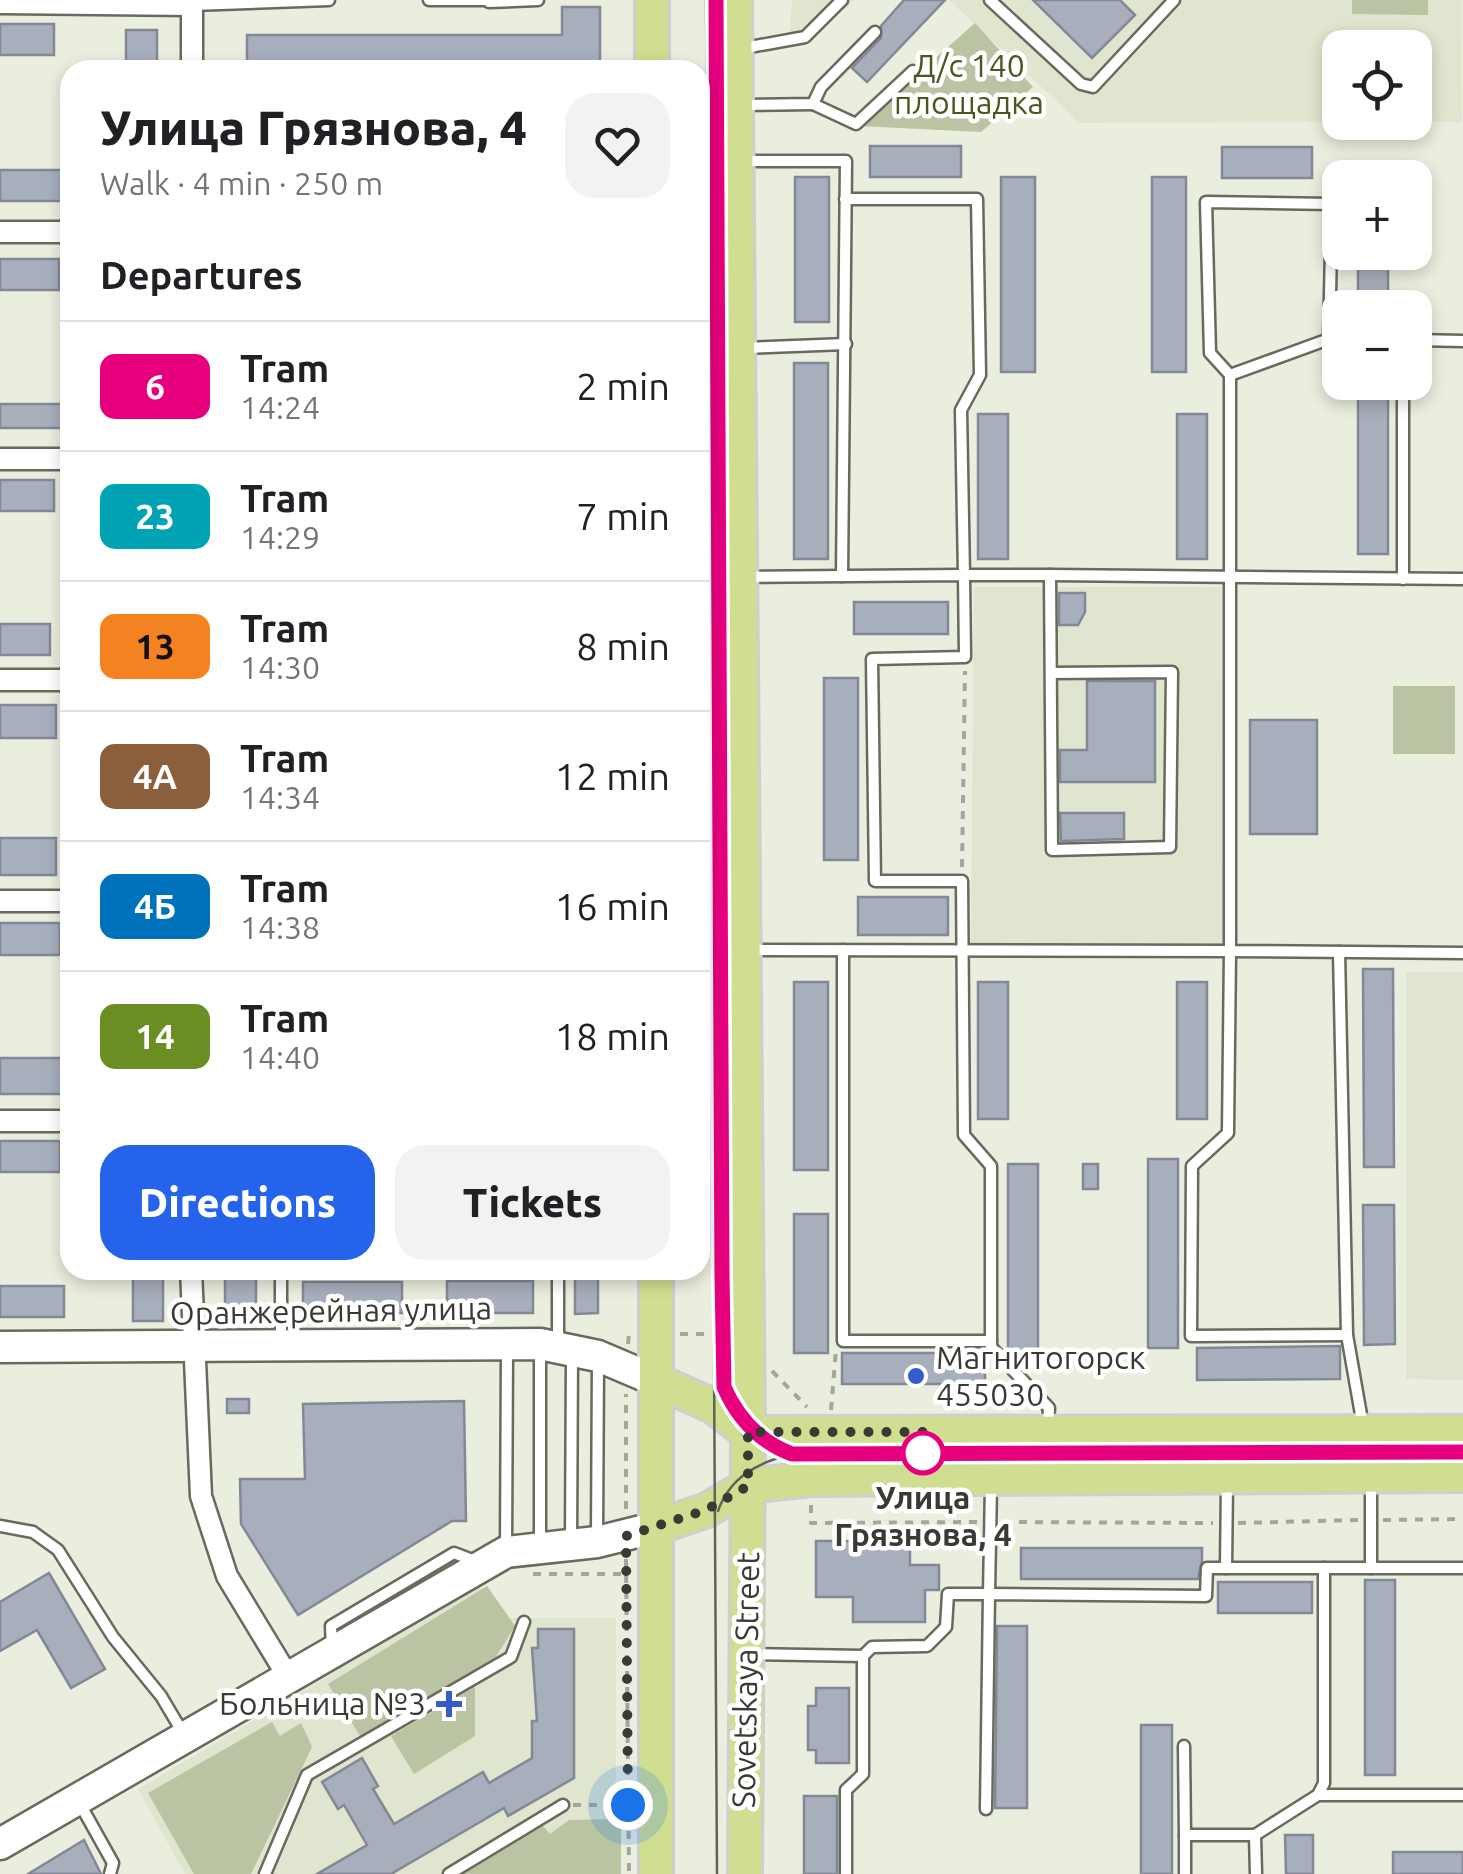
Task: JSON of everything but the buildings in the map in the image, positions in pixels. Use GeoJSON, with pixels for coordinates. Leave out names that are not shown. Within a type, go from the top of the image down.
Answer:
{"type":"FeatureCollection","features":[{"type":"Feature","properties":{"kind":"main road"},"geometry":{"type":"LineString","coordinates":[[652,0],[652,60]]}},
{"type":"Feature","properties":{"kind":"main road"},"geometry":{"type":"LineString","coordinates":[[735,0],[748,1432]]}},
{"type":"Feature","properties":{"kind":"main road"},"geometry":{"type":"LineString","coordinates":[[656,1280],[657,1464],[626,1534],[656,1874]]}},
{"type":"Feature","properties":{"kind":"main road","name":"Оранжерейная улица"},"geometry":{"type":"LineString","coordinates":[[0,1348],[507,1344],[567,1348],[657,1381]]}},
{"type":"Feature","properties":{"kind":"main road"},"geometry":{"type":"LineString","coordinates":[[657,1381],[713,1406],[748,1432],[1463,1432]]}},
{"type":"Feature","properties":{"kind":"main road","name":"Sovetskaya Street"},"geometry":{"type":"LineString","coordinates":[[745,1874],[748,1432]]}},
{"type":"Feature","properties":{"kind":"main road"},"geometry":{"type":"LineString","coordinates":[[0,1844],[495,1559],[626,1534],[748,1486],[811,1478],[1463,1475]]}},
{"type":"Feature","properties":{"kind":"street"},"geometry":{"type":"LineString","coordinates":[[0,4],[192,2],[192,60]]}},
{"type":"Feature","properties":{"kind":"street"},"geometry":{"type":"LineString","coordinates":[[0,232],[60,232]]}},
{"type":"Feature","properties":{"kind":"street"},"geometry":{"type":"LineString","coordinates":[[0,459],[60,459]]}},
{"type":"Feature","properties":{"kind":"street"},"geometry":{"type":"LineString","coordinates":[[0,680],[60,680]]}},
{"type":"Feature","properties":{"kind":"street"},"geometry":{"type":"LineString","coordinates":[[0,900],[60,901]]}},
{"type":"Feature","properties":{"kind":"street"},"geometry":{"type":"LineString","coordinates":[[0,1121],[60,1121]]}},
{"type":"Feature","properties":{"kind":"street"},"geometry":{"type":"LineString","coordinates":[[192,1280],[201,1496],[227,1576],[290,1680]]}},
{"type":"Feature","properties":{"kind":"lane"},"geometry":{"type":"LineString","coordinates":[[192,2],[329,0]]}},
{"type":"Feature","properties":{"kind":"lane"},"geometry":{"type":"LineString","coordinates":[[430,0],[538,0]]}},
{"type":"Feature","properties":{"kind":"lane"},"geometry":{"type":"LineString","coordinates":[[738,49],[805,37],[842,0]]}},
{"type":"Feature","properties":{"kind":"lane"},"geometry":{"type":"LineString","coordinates":[[990,0],[1080,84],[1093,87],[1174,0]]}},
{"type":"Feature","properties":{"kind":"lane"},"geometry":{"type":"LineString","coordinates":[[813,104],[821,88],[875,32]]}},
{"type":"Feature","properties":{"kind":"lane"},"geometry":{"type":"LineString","coordinates":[[737,105],[813,104],[856,124],[913,71]]}},
{"type":"Feature","properties":{"kind":"lane"},"geometry":{"type":"LineString","coordinates":[[736,161],[846,161],[842,576]]}},
{"type":"Feature","properties":{"kind":"lane"},"geometry":{"type":"LineString","coordinates":[[845,199],[977,199],[980,374],[961,410],[966,658],[872,658],[875,881],[962,881],[964,1136],[991,1166],[991,1341],[1048,1408],[1048,1432]]}},
{"type":"Feature","properties":{"kind":"lane"},"geometry":{"type":"LineString","coordinates":[[1333,290],[1332,204],[1206,202],[1210,353],[1230,375],[1228,1133],[1192,1166],[1191,1336],[1347,1335]]}},
{"type":"Feature","properties":{"kind":"lane"},"geometry":{"type":"LineString","coordinates":[[1432,340],[1463,341]]}},
{"type":"Feature","properties":{"kind":"lane"},"geometry":{"type":"LineString","coordinates":[[1230,375],[1322,343]]}},
{"type":"Feature","properties":{"kind":"lane"},"geometry":{"type":"LineString","coordinates":[[736,348],[846,344]]}},
{"type":"Feature","properties":{"kind":"lane"},"geometry":{"type":"LineString","coordinates":[[1402,400],[1402,579]]}},
{"type":"Feature","properties":{"kind":"lane"},"geometry":{"type":"LineString","coordinates":[[1050,575],[1052,850],[1170,847],[1172,672],[1051,673]]}},
{"type":"Feature","properties":{"kind":"lane"},"geometry":{"type":"LineString","coordinates":[[739,578],[1231,575],[1463,579]]}},
{"type":"Feature","properties":{"kind":"lane"},"geometry":{"type":"LineString","coordinates":[[742,950],[1463,952]]}},
{"type":"Feature","properties":{"kind":"lane"},"geometry":{"type":"LineString","coordinates":[[843,950],[843,1341],[991,1341]]}},
{"type":"Feature","properties":{"kind":"lane"},"geometry":{"type":"LineString","coordinates":[[1339,952],[1347,1335],[1367,1432],[1371,1568]]}},
{"type":"Feature","properties":{"kind":"lane"},"geometry":{"type":"LineString","coordinates":[[281,1280],[281,1348]]}},
{"type":"Feature","properties":{"kind":"lane"},"geometry":{"type":"LineString","coordinates":[[559,1280],[567,1348],[626,1534]]}},
{"type":"Feature","properties":{"kind":"lane"},"geometry":{"type":"LineString","coordinates":[[495,1559],[507,1344]]}},
{"type":"Feature","properties":{"kind":"lane"},"geometry":{"type":"LineString","coordinates":[[567,1348],[626,1534]]}},
{"type":"Feature","properties":{"kind":"lane"},"geometry":{"type":"LineString","coordinates":[[540,1548],[567,1348]]}},
{"type":"Feature","properties":{"kind":"lane"},"geometry":{"type":"LineString","coordinates":[[1226,1568],[1227,1476]]}},
{"type":"Feature","properties":{"kind":"lane"},"geometry":{"type":"LineString","coordinates":[[986,1809],[991,1478]]}},
{"type":"Feature","properties":{"kind":"lane"},"geometry":{"type":"LineString","coordinates":[[0,1526],[34,1532],[58,1550],[186,1738]]}},
{"type":"Feature","properties":{"kind":"lane"},"geometry":{"type":"LineString","coordinates":[[846,1874],[846,1790],[863,1774],[863,1656],[872,1647],[927,1646],[946,1627],[948,1594],[1206,1596],[1207,1568],[1463,1568]]}},
{"type":"Feature","properties":{"kind":"lane"},"geometry":{"type":"LineString","coordinates":[[1185,1834],[1255,1834],[1318,1795],[1324,1783],[1324,1568]]}},
{"type":"Feature","properties":{"kind":"lane"},"geometry":{"type":"LineString","coordinates":[[264,1874],[307,1775],[510,1657],[524,1622]]}},
{"type":"Feature","properties":{"kind":"lane"},"geometry":{"type":"LineString","coordinates":[[746,1654],[863,1656]]}},
{"type":"Feature","properties":{"kind":"lane"},"geometry":{"type":"LineString","coordinates":[[1184,1746],[1185,1874]]}},
{"type":"Feature","properties":{"kind":"lane"},"geometry":{"type":"LineString","coordinates":[[1318,1795],[1463,1795]]}},
{"type":"Feature","properties":{"kind":"lane"},"geometry":{"type":"LineString","coordinates":[[78,1799],[113,1863],[110,1874]]}},
{"type":"Feature","properties":{"kind":"lane"},"geometry":{"type":"LineString","coordinates":[[448,1874],[563,1805]]}},
{"type":"Feature","properties":{"kind":"lane"},"geometry":{"type":"LineString","coordinates":[[1255,1834],[1256,1874]]}},
{"type":"Feature","properties":{"kind":"path"},"geometry":{"type":"LineString","coordinates":[[962,881],[966,658]]}},
{"type":"Feature","properties":{"kind":"path"},"geometry":{"type":"LineString","coordinates":[[670,1333],[730,1334]]}},
{"type":"Feature","properties":{"kind":"path"},"geometry":{"type":"LineString","coordinates":[[629,1334],[629,1874]]}},
{"type":"Feature","properties":{"kind":"path"},"geometry":{"type":"LineString","coordinates":[[831,1410],[834,1352],[843,1341]]}},
{"type":"Feature","properties":{"kind":"path"},"geometry":{"type":"LineString","coordinates":[[495,1559],[500,1574],[626,1574]]}},
{"type":"Feature","properties":{"kind":"path"},"geometry":{"type":"LineString","coordinates":[[563,1805],[628,1805]]}},
{"type":"Feature","properties":{"kind":"shaded area"},"geometry":{"type":"Polygon","coordinates":[[[792,0],[855,0],[806,42],[789,46],[792,0]]]}},
{"type":"Feature","properties":{"kind":"shaded area"},"geometry":{"type":"Polygon","coordinates":[[[949,0],[1461,0],[1462,122],[1432,122],[1432,30],[1322,30],[1322,122],[1080,123],[949,0]]]}},
{"type":"Feature","properties":{"kind":"shaded area"},"geometry":{"type":"Polygon","coordinates":[[[974,587],[1221,587],[1223,944],[971,943],[974,587]]]}},
{"type":"Feature","properties":{"kind":"shaded area"},"geometry":{"type":"Polygon","coordinates":[[[1406,972],[1463,972],[1463,1380],[1406,1379],[1406,972]]]}},
{"type":"Feature","properties":{"kind":"shaded area","name":"Больница №3"},"geometry":{"type":"Polygon","coordinates":[[[479,1587],[503,1618],[616,1618],[616,1874],[185,1874],[138,1789],[479,1587]]]}},
{"type":"Feature","properties":{"kind":"green space"},"geometry":{"type":"Polygon","coordinates":[[[1352,0],[1428,0],[1428,15],[1352,14],[1352,0]]]}},
{"type":"Feature","properties":{"kind":"green space","name":"Д/с 140 площадка"},"geometry":{"type":"Polygon","coordinates":[[[975,23],[1033,87],[981,132],[859,126],[975,23]]]}},
{"type":"Feature","properties":{"kind":"green space"},"geometry":{"type":"Polygon","coordinates":[[[1393,686],[1455,686],[1455,754],[1393,754],[1393,686]]]}},
{"type":"Feature","properties":{"kind":"green space"},"geometry":{"type":"Polygon","coordinates":[[[487,1586],[515,1626],[495,1658],[360,1736],[328,1684],[487,1586]]]}},
{"type":"Feature","properties":{"kind":"green space"},"geometry":{"type":"Polygon","coordinates":[[[475,1687],[475,1736],[414,1774],[391,1736],[475,1687]]]}},
{"type":"Feature","properties":{"kind":"green space"},"geometry":{"type":"Polygon","coordinates":[[[272,1722],[280,1736],[301,1723],[312,1747],[251,1874],[194,1874],[148,1793],[272,1722]]]}},
{"type":"Feature","properties":{"kind":"green space"},"geometry":{"type":"Polygon","coordinates":[[[621,1819],[621,1874],[457,1874],[542,1825],[550,1834],[569,1820],[621,1819]]]}},
{"type":"Feature","properties":{"kind":"tram line"},"geometry":{"type":"LineString","coordinates":[[706,0],[706,60]]}},
{"type":"Feature","properties":{"kind":"tram line","name":"6"},"geometry":{"type":"LineString","coordinates":[[716,0],[722,1277],[724,1387],[729,1399],[760,1437],[792,1454],[1463,1452]]}},
{"type":"Feature","properties":{"kind":"tram line"},"geometry":{"type":"LineString","coordinates":[[710,681],[717,1874]]}},
{"type":"Feature","properties":{"kind":"tram line"},"geometry":{"type":"LineString","coordinates":[[717,1395],[744,1436],[782,1460]]}},
{"type":"Feature","properties":{"kind":"tram line"},"geometry":{"type":"LineString","coordinates":[[718,1511],[730,1489],[747,1473],[768,1461],[793,1454],[1463,1453]]}},
{"type":"Feature","properties":{"kind":"place","name":"Магнитогорск 455030"},"geometry":{"type":"Point","coordinates":[916,1376]}},
{"type":"Feature","properties":{"kind":"place","name":"Улица Грязнова, 4"},"geometry":{"type":"Point","coordinates":[923,1453]}},
{"type":"Feature","properties":{"kind":"place","name":"Больница №3"},"geometry":{"type":"Point","coordinates":[449,1704]}},
{"type":"Feature","properties":{"kind":"route"},"geometry":{"type":"LineString","coordinates":[[628,1805],[626,1536],[706,1510],[748,1486],[748,1432],[929,1432],[923,1453]]}}]}
